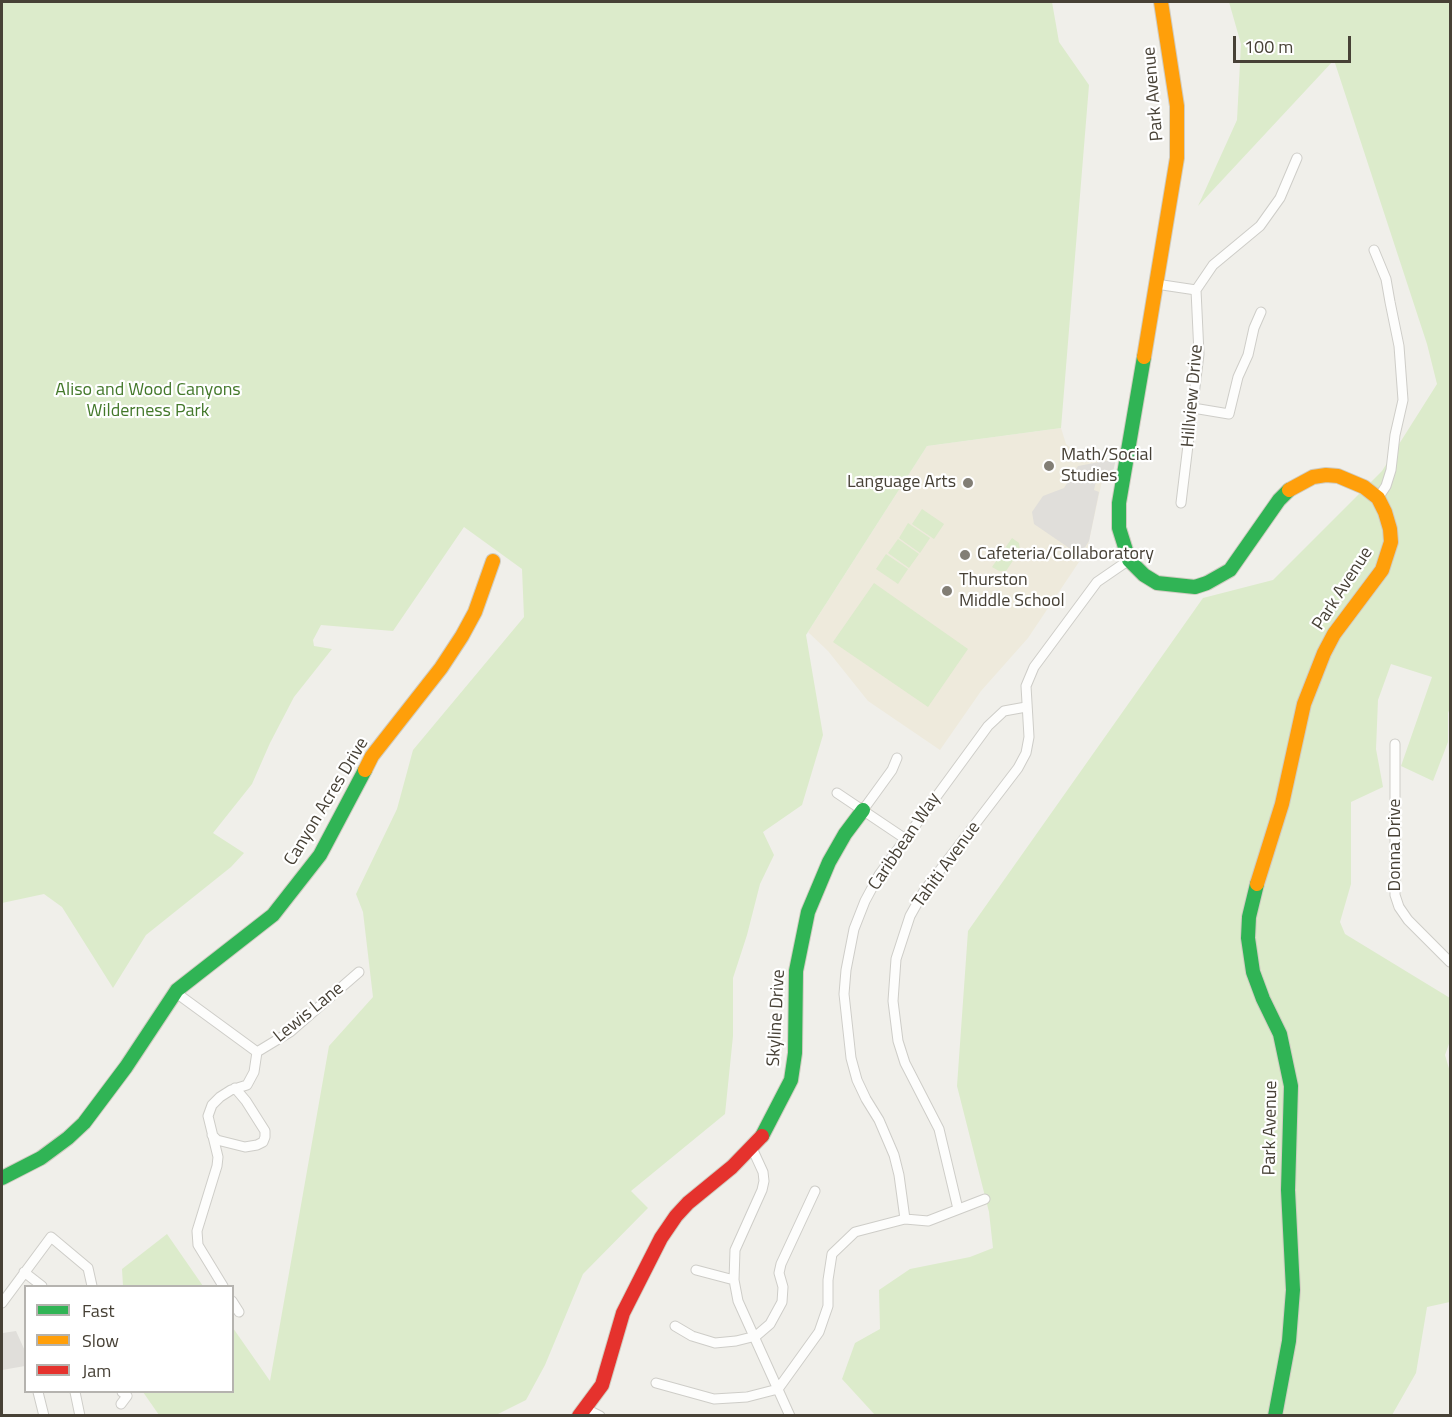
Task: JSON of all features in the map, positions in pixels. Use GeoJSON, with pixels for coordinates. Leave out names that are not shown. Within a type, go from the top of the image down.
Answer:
{"type":"FeatureCollection","features":[{"type":"Feature","properties":{"kind":"main road","name":"Park Avenue"},"geometry":{"type":"LineString","coordinates":[[1129,560],[1119,528],[1119,503],[1177,158],[1177,106],[1161,2]]}},
{"type":"Feature","properties":{"kind":"main road"},"geometry":{"type":"LineString","coordinates":[[1129,560],[1144,575],[1157,583],[1196,587],[1230,570],[1279,500],[1288,490],[1301,482],[1313,477],[1338,476],[1364,487],[1378,498]]}},
{"type":"Feature","properties":{"kind":"main road","name":"Park Avenue"},"geometry":{"type":"LineString","coordinates":[[1275,1416],[1289,1341],[1293,1290],[1288,1190],[1291,1086],[1280,1034],[1253,972],[1248,939],[1249,918],[1282,804],[1304,704],[1315,675],[1334,634],[1382,570],[1388,554],[1391,542],[1390,529],[1378,498]]}},
{"type":"Feature","properties":{"kind":"main road","name":"Canyon Acres Drive"},"geometry":{"type":"LineString","coordinates":[[2,1178],[41,1158],[84,1123],[126,1067],[175,992],[273,915],[320,855],[372,756],[441,668],[462,636],[475,612],[493,561]]}},
{"type":"Feature","properties":{"kind":"main road","name":"Skyline Drive"},"geometry":{"type":"LineString","coordinates":[[583,1412],[602,1384],[622,1313],[661,1238],[688,1203],[732,1167],[766,1131],[791,1080],[795,1053],[796,971],[808,912],[829,862],[863,810]]}},
{"type":"Feature","properties":{"kind":"street"},"geometry":{"type":"LineString","coordinates":[[1156,284],[1196,290],[1213,265],[1260,226],[1280,198],[1297,158]]}},
{"type":"Feature","properties":{"kind":"street"},"geometry":{"type":"LineString","coordinates":[[1374,250],[1386,279],[1399,346],[1403,400],[1395,435],[1391,470],[1386,486],[1378,498]]}},
{"type":"Feature","properties":{"kind":"street","name":"Hillview Drive"},"geometry":{"type":"LineString","coordinates":[[1181,503],[1199,354],[1196,290]]}},
{"type":"Feature","properties":{"kind":"street"},"geometry":{"type":"LineString","coordinates":[[1193,408],[1230,414],[1238,377],[1248,355],[1254,328],[1261,312]]}},
{"type":"Feature","properties":{"kind":"street","name":"Tahiti Avenue"},"geometry":{"type":"LineString","coordinates":[[958,1209],[939,1129],[904,1063],[898,1041],[893,1001],[896,959],[910,916],[924,891],[1018,768],[1026,753],[1029,737],[1026,686],[1034,667],[1097,582],[1129,560]]}},
{"type":"Feature","properties":{"kind":"street","name":"Caribbean Way"},"geometry":{"type":"LineString","coordinates":[[905,1219],[894,1155],[879,1120],[857,1080],[851,1058],[844,994],[854,929],[879,874],[988,726],[1004,711],[1026,707]]}},
{"type":"Feature","properties":{"kind":"street","name":"Donna Drive"},"geometry":{"type":"LineString","coordinates":[[1395,744],[1395,895],[1399,907],[1408,920],[1450,962]]}},
{"type":"Feature","properties":{"kind":"street","name":"Skyline Drive"},"geometry":{"type":"LineString","coordinates":[[863,810],[892,771],[897,758]]}},
{"type":"Feature","properties":{"kind":"street"},"geometry":{"type":"LineString","coordinates":[[837,793],[904,838]]}},
{"type":"Feature","properties":{"kind":"street","name":"Lewis Lane"},"geometry":{"type":"LineString","coordinates":[[257,1052],[290,1032],[359,972]]}},
{"type":"Feature","properties":{"kind":"street"},"geometry":{"type":"LineString","coordinates":[[175,992],[257,1052],[257,1062],[252,1078],[243,1088],[235,1089],[220,1097],[212,1105],[208,1116],[218,1157],[197,1231],[198,1245],[222,1285]]}},
{"type":"Feature","properties":{"kind":"street"},"geometry":{"type":"LineString","coordinates":[[212,1135],[217,1140],[245,1147],[263,1142],[265,1131],[235,1089]]}},
{"type":"Feature","properties":{"kind":"street"},"geometry":{"type":"LineString","coordinates":[[752,1148],[764,1172],[765,1181],[735,1251],[734,1281],[738,1301],[756,1336],[790,1416]]}},
{"type":"Feature","properties":{"kind":"street"},"geometry":{"type":"LineString","coordinates":[[675,1326],[692,1336],[714,1343],[756,1336],[770,1324],[782,1302],[781,1264],[815,1191]]}},
{"type":"Feature","properties":{"kind":"street"},"geometry":{"type":"LineString","coordinates":[[656,1383],[714,1399],[747,1397],[778,1389],[819,1332],[828,1306],[828,1280],[832,1254],[855,1232],[905,1219],[928,1221],[985,1199]]}},
{"type":"Feature","properties":{"kind":"street"},"geometry":{"type":"LineString","coordinates":[[2,1303],[51,1237],[88,1268],[92,1285]]}},
{"type":"Feature","properties":{"kind":"street"},"geometry":{"type":"LineString","coordinates":[[696,1270],[734,1281]]}},
{"type":"Feature","properties":{"kind":"street"},"geometry":{"type":"LineString","coordinates":[[24,1272],[40,1285]]}},
{"type":"Feature","properties":{"kind":"street"},"geometry":{"type":"LineString","coordinates":[[234,1304],[239,1312]]}},
{"type":"Feature","properties":{"kind":"street"},"geometry":{"type":"LineString","coordinates":[[38,1393],[44,1416]]}},
{"type":"Feature","properties":{"kind":"street"},"geometry":{"type":"LineString","coordinates":[[75,1393],[80,1416]]}},
{"type":"Feature","properties":{"kind":"street"},"geometry":{"type":"LineString","coordinates":[[121,1404],[127,1396],[123,1393]]}},
{"type":"Feature","properties":{"kind":"street"},"geometry":{"type":"LineString","coordinates":[[583,1412],[600,1416]]}},
{"type":"Feature","properties":{"kind":"shaded area","name":"Thurston Middle School"},"geometry":{"type":"Polygon","coordinates":[[[1061,428],[1066,444],[1080,456],[1107,458],[1087,550],[1028,638],[981,691],[940,750],[868,701],[828,651],[808,632],[927,446],[1061,428]]]}},
{"type":"Feature","properties":{"kind":"shaded area"},"geometry":{"type":"Polygon","coordinates":[[[1116,459],[1111,480],[1106,478],[1096,481],[1094,490],[1099,492],[1089,541],[1082,552],[1076,555],[1034,524],[1032,512],[1043,496],[1064,488],[1078,466],[1116,459]]]}},
{"type":"Feature","properties":{"kind":"shaded area"},"geometry":{"type":"Polygon","coordinates":[[[2,1331],[3,1333],[16,1331],[24,1349],[24,1366],[2,1370],[2,1331]]]}},
{"type":"Feature","properties":{"kind":"green space","name":"Aliso and Wood Canyons Wilderness Park"},"geometry":{"type":"Polygon","coordinates":[[[2,2],[1052,2],[1059,42],[1089,85],[1061,428],[927,446],[806,635],[823,735],[802,805],[763,832],[774,855],[760,884],[733,978],[733,1036],[725,1114],[631,1191],[648,1208],[583,1274],[545,1365],[526,1400],[496,1415],[159,1415],[144,1393],[234,1393],[234,1329],[270,1381],[329,1046],[373,997],[363,912],[356,894],[397,809],[413,750],[524,617],[522,569],[464,527],[393,631],[321,625],[313,640],[314,646],[332,649],[294,697],[252,784],[213,833],[244,853],[231,867],[146,935],[113,988],[62,907],[44,894],[2,903],[2,2]]]}},
{"type":"Feature","properties":{"kind":"green space"},"geometry":{"type":"Polygon","coordinates":[[[1229,2],[1450,2],[1450,708],[1448,742],[1433,781],[1401,766],[1432,677],[1391,664],[1378,700],[1376,749],[1383,787],[1351,802],[1351,884],[1340,922],[1345,934],[1450,998],[1450,1041],[1445,1055],[1450,1072],[1450,1302],[1427,1307],[1416,1373],[1392,1415],[875,1415],[842,1379],[855,1343],[880,1329],[879,1290],[910,1269],[970,1257],[993,1248],[989,1212],[957,1086],[968,931],[1203,598],[1273,580],[1382,471],[1437,384],[1427,344],[1334,60],[1198,206],[1237,120],[1241,44],[1229,2]]]}},
{"type":"Feature","properties":{"kind":"green space"},"geometry":{"type":"Polygon","coordinates":[[[922,509],[944,524],[934,539],[912,524],[922,509]]]}},
{"type":"Feature","properties":{"kind":"green space"},"geometry":{"type":"Polygon","coordinates":[[[908,523],[930,538],[920,553],[899,538],[908,523]]]}},
{"type":"Feature","properties":{"kind":"green space"},"geometry":{"type":"Polygon","coordinates":[[[1012,538],[1019,543],[1020,550],[1006,571],[999,571],[992,567],[1012,538]]]}},
{"type":"Feature","properties":{"kind":"green space"},"geometry":{"type":"Polygon","coordinates":[[[898,539],[919,554],[909,568],[888,553],[898,539]]]}},
{"type":"Feature","properties":{"kind":"green space"},"geometry":{"type":"Polygon","coordinates":[[[886,554],[908,569],[898,584],[876,569],[886,554]]]}},
{"type":"Feature","properties":{"kind":"green space"},"geometry":{"type":"Polygon","coordinates":[[[874,583],[968,649],[928,707],[833,642],[874,583]]]}},
{"type":"Feature","properties":{"kind":"green space"},"geometry":{"type":"Polygon","coordinates":[[[167,1234],[202,1285],[123,1285],[122,1269],[167,1234]]]}},
{"type":"Feature","properties":{"kind":"traffic: fast"},"geometry":{"type":"LineString","coordinates":[[1144,357],[1119,503],[1119,528],[1129,560],[1144,575],[1157,583],[1195,587],[1230,570],[1279,500],[1289,490]]}},
{"type":"Feature","properties":{"kind":"traffic: fast"},"geometry":{"type":"LineString","coordinates":[[2,1178],[41,1158],[84,1123],[126,1067],[177,990],[273,915],[320,855],[365,770]]}},
{"type":"Feature","properties":{"kind":"traffic: fast"},"geometry":{"type":"LineString","coordinates":[[762,1136],[791,1080],[795,1053],[796,971],[808,912],[829,862],[845,834],[863,810]]}},
{"type":"Feature","properties":{"kind":"traffic: fast"},"geometry":{"type":"LineString","coordinates":[[1257,884],[1249,917],[1248,938],[1253,972],[1280,1034],[1291,1086],[1288,1190],[1293,1290],[1289,1341],[1275,1416]]}},
{"type":"Feature","properties":{"kind":"traffic: slow"},"geometry":{"type":"LineString","coordinates":[[1144,357],[1177,158],[1177,106],[1161,2]]}},
{"type":"Feature","properties":{"kind":"traffic: slow"},"geometry":{"type":"LineString","coordinates":[[1257,884],[1282,804],[1304,704],[1334,634],[1382,570],[1391,542],[1385,512],[1378,498],[1364,487],[1338,476],[1326,475],[1313,477],[1289,490]]}},
{"type":"Feature","properties":{"kind":"traffic: slow"},"geometry":{"type":"LineString","coordinates":[[365,770],[372,756],[441,668],[462,636],[475,612],[493,561]]}},
{"type":"Feature","properties":{"kind":"traffic: jam"},"geometry":{"type":"LineString","coordinates":[[579,1416],[602,1385],[623,1313],[661,1238],[688,1203],[732,1167],[762,1136]]}},
{"type":"Feature","properties":{"kind":"place","name":"Math/Social Studies"},"geometry":{"type":"Point","coordinates":[1049,466]}},
{"type":"Feature","properties":{"kind":"place","name":"Language Arts"},"geometry":{"type":"Point","coordinates":[968,483]}},
{"type":"Feature","properties":{"kind":"place","name":"Cafeteria/Collaboratory"},"geometry":{"type":"Point","coordinates":[965,555]}},
{"type":"Feature","properties":{"kind":"place","name":"Thurston Middle School"},"geometry":{"type":"Point","coordinates":[947,591]}}]}
